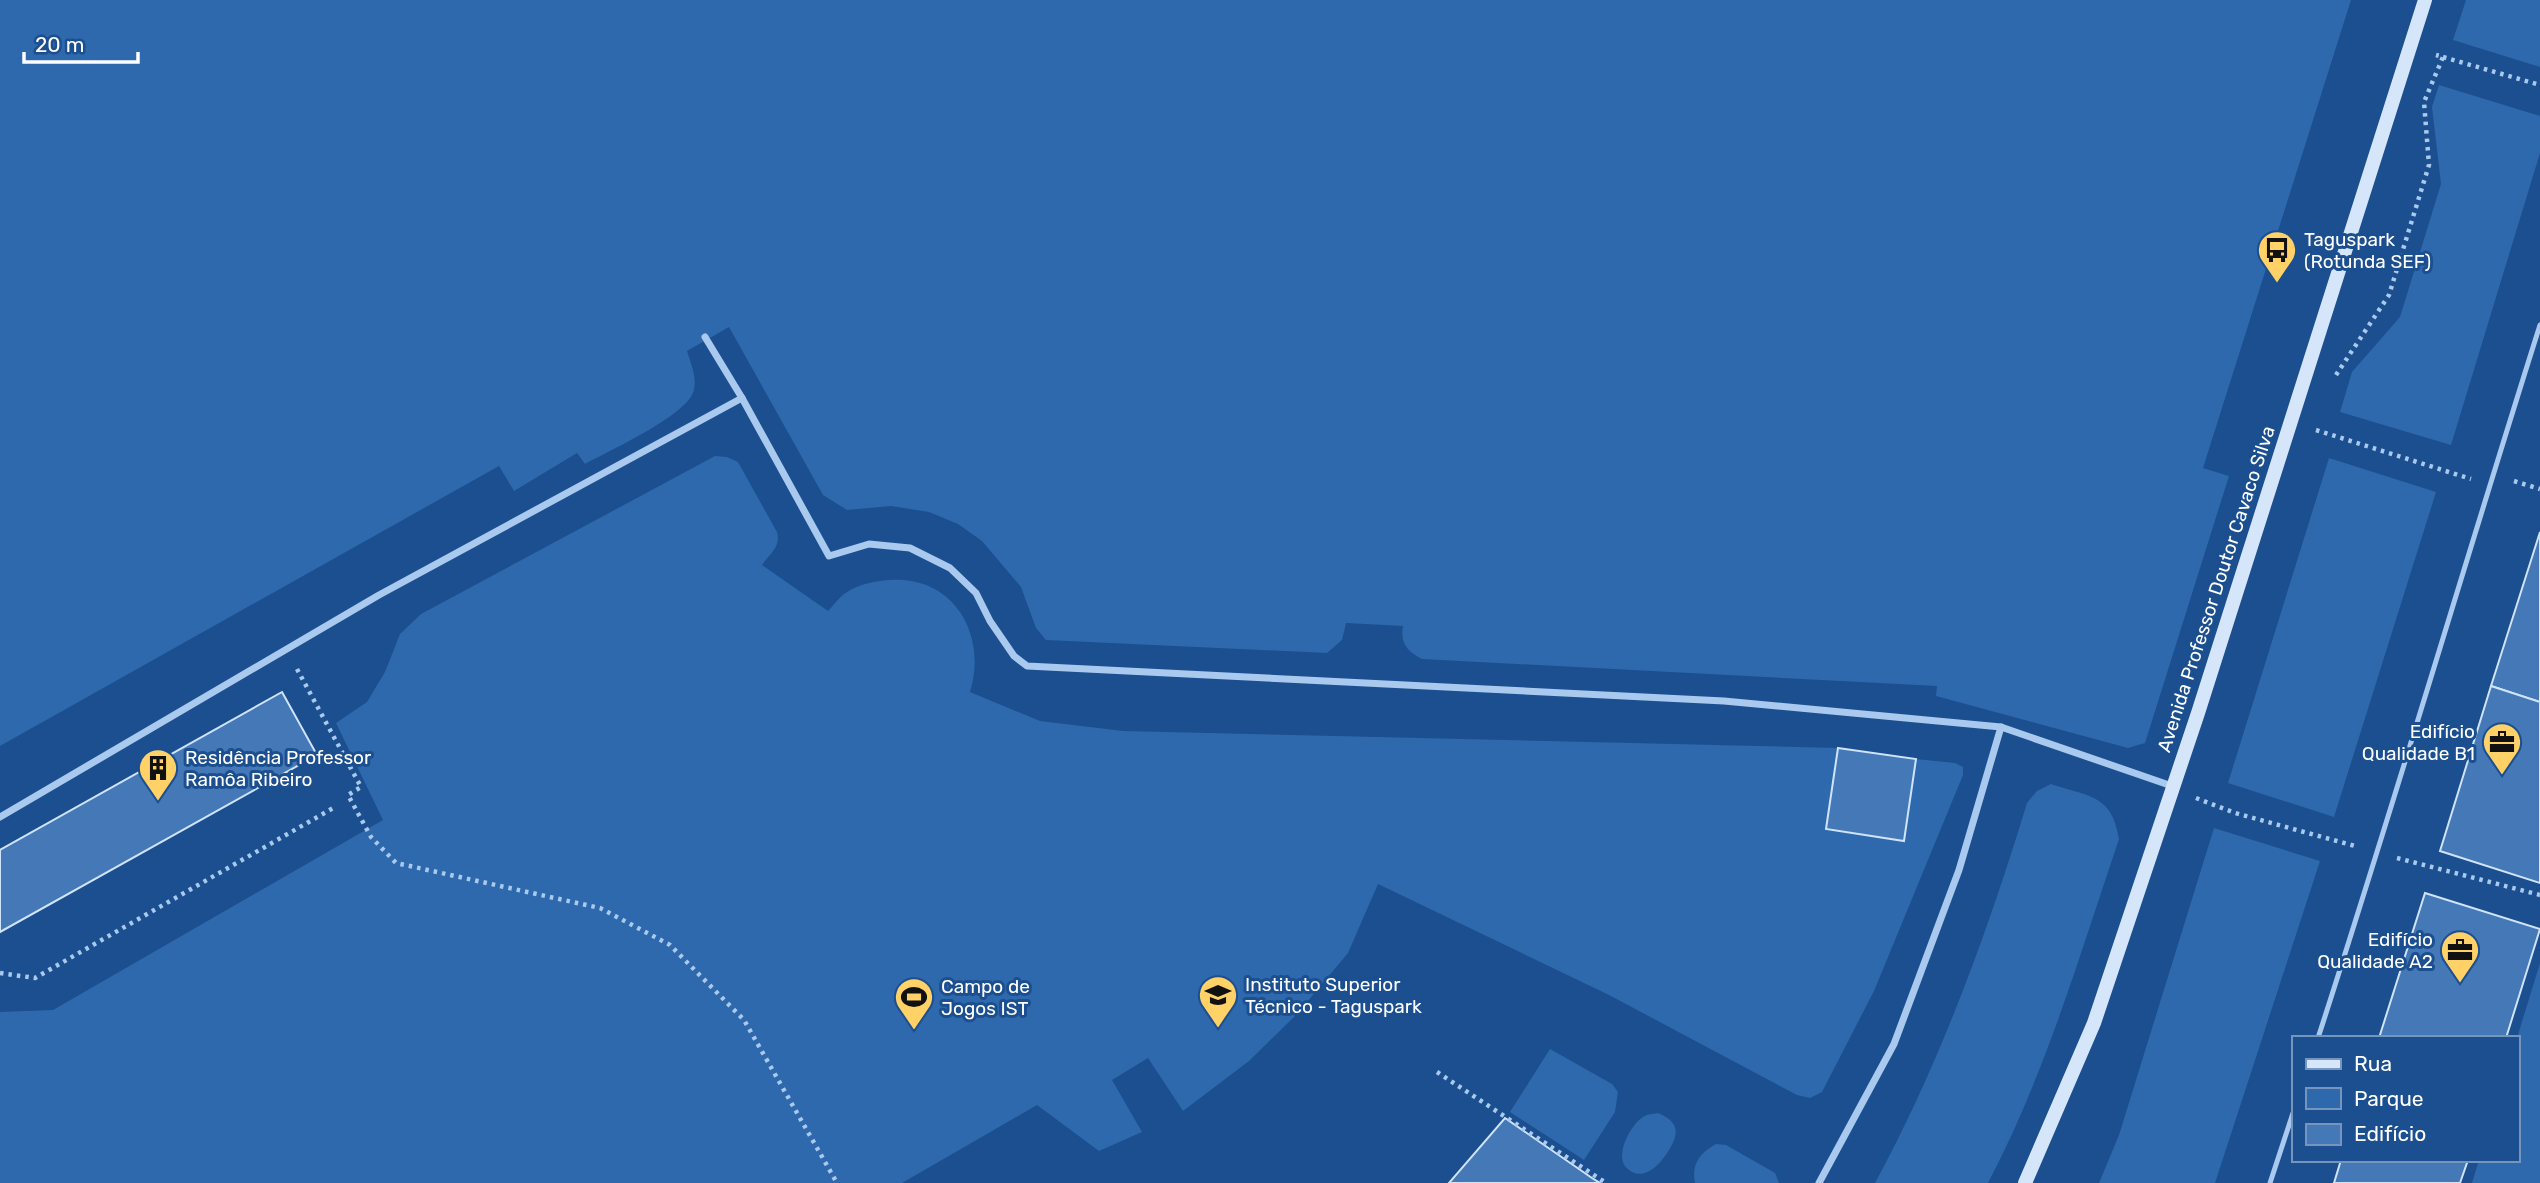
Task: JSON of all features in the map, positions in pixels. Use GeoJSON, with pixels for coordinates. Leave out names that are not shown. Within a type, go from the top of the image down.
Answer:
{"type":"FeatureCollection","features":[{"type":"Feature","properties":{"kind":"main road","name":"Avenida Professor Doutor Cavaco Silva"},"geometry":{"type":"LineString","coordinates":[[2025,1183],[2094,1023],[2198,713],[2425,0]]}},
{"type":"Feature","properties":{"kind":"street"},"geometry":{"type":"LineString","coordinates":[[705,337],[742,398],[829,556],[869,544],[882,545],[910,548],[950,568],[976,593],[990,621],[1014,656],[1027,666],[1724,701],[2001,727],[2172,786]]}},
{"type":"Feature","properties":{"kind":"street"},"geometry":{"type":"LineString","coordinates":[[0,817],[379,595],[742,398]]}},
{"type":"Feature","properties":{"kind":"street"},"geometry":{"type":"LineString","coordinates":[[1819,1183],[1894,1044],[1959,870],[2001,727]]}},
{"type":"Feature","properties":{"kind":"lane"},"geometry":{"type":"LineString","coordinates":[[2319,1036],[2378,853],[2489,484],[2540,325]]}},
{"type":"Feature","properties":{"kind":"lane"},"geometry":{"type":"LineString","coordinates":[[2270,1183],[2292,1115]]}},
{"type":"Feature","properties":{"kind":"path"},"geometry":{"type":"LineString","coordinates":[[2411,47],[2540,85]]}},
{"type":"Feature","properties":{"kind":"path"},"geometry":{"type":"LineString","coordinates":[[2331,383],[2389,295],[2429,165],[2424,102],[2443,57]]}},
{"type":"Feature","properties":{"kind":"path"},"geometry":{"type":"LineString","coordinates":[[2311,442],[2319,418]]}},
{"type":"Feature","properties":{"kind":"path"},"geometry":{"type":"LineString","coordinates":[[2315,429],[2489,484]]}},
{"type":"Feature","properties":{"kind":"path"},"geometry":{"type":"LineString","coordinates":[[286,649],[361,787],[348,795],[371,837],[396,863],[600,908],[670,945],[744,1020],[837,1183]]}},
{"type":"Feature","properties":{"kind":"path"},"geometry":{"type":"LineString","coordinates":[[2193,797],[2235,813],[2540,895]]}},
{"type":"Feature","properties":{"kind":"path"},"geometry":{"type":"LineString","coordinates":[[0,973],[35,978],[335,807]]}},
{"type":"Feature","properties":{"kind":"path"},"geometry":{"type":"LineString","coordinates":[[1437,1072],[1606,1183]]}},
{"type":"Feature","properties":{"kind":"green space"},"geometry":{"type":"Polygon","coordinates":[[[0,0],[2351,0],[2203,468],[2229,476],[2145,743],[2128,748],[1936,696],[1937,686],[1422,659],[1406,646],[1403,626],[1346,623],[1342,640],[1327,653],[1046,640],[1036,628],[1021,587],[982,541],[958,524],[929,512],[891,506],[847,510],[823,495],[729,327],[687,351],[694,377],[693,393],[675,412],[644,433],[585,464],[577,453],[514,491],[499,466],[0,746],[0,0]]]}},
{"type":"Feature","properties":{"kind":"green space"},"geometry":{"type":"Polygon","coordinates":[[[2466,0],[2540,0],[2540,67],[2453,40],[2466,0]]]}},
{"type":"Feature","properties":{"kind":"green space"},"geometry":{"type":"Polygon","coordinates":[[[2439,85],[2540,116],[2540,153],[2451,445],[2340,412],[2352,372],[2400,317],[2441,184],[2432,107],[2439,85]]]}},
{"type":"Feature","properties":{"kind":"green space"},"geometry":{"type":"Polygon","coordinates":[[[715,456],[738,462],[777,532],[776,546],[762,565],[828,611],[844,594],[867,583],[912,581],[931,587],[947,598],[960,612],[969,630],[974,649],[970,692],[1040,721],[1123,731],[1838,748],[1826,829],[1904,841],[1916,759],[1955,763],[1963,767],[1963,775],[1874,991],[1822,1092],[1810,1098],[1797,1095],[1609,995],[1378,884],[1348,953],[1297,1014],[1249,1061],[1183,1111],[1148,1058],[1112,1080],[1142,1132],[1099,1151],[1037,1105],[902,1183],[0,1183],[0,1012],[53,1010],[383,820],[336,723],[367,702],[385,672],[400,634],[421,614],[715,456]]]}},
{"type":"Feature","properties":{"kind":"green space"},"geometry":{"type":"Polygon","coordinates":[[[2329,458],[2436,492],[2334,817],[2228,783],[2329,458]]]}},
{"type":"Feature","properties":{"kind":"green space"},"geometry":{"type":"Polygon","coordinates":[[[2051,784],[2087,795],[2104,805],[2116,824],[2119,839],[2060,1014],[2027,1100],[1988,1183],[1875,1183],[1899,1138],[1941,1045],[1996,901],[2027,803],[2037,791],[2051,784]]]}},
{"type":"Feature","properties":{"kind":"green space"},"geometry":{"type":"Polygon","coordinates":[[[2214,828],[2320,861],[2215,1183],[2099,1183],[2119,1135],[2214,828]]]}},
{"type":"Feature","properties":{"kind":"green space"},"geometry":{"type":"Polygon","coordinates":[[[2540,963],[2540,1183],[2472,1183],[2478,1162],[2519,1162],[2518,1036],[2540,963]]]}},
{"type":"Feature","properties":{"kind":"green space"},"geometry":{"type":"Polygon","coordinates":[[[1550,1049],[1612,1084],[1618,1092],[1615,1112],[1584,1160],[1510,1112],[1550,1049]]]}},
{"type":"Feature","properties":{"kind":"green space"},"geometry":{"type":"Polygon","coordinates":[[[1658,1113],[1675,1126],[1673,1143],[1652,1169],[1641,1174],[1630,1171],[1622,1160],[1627,1137],[1642,1118],[1658,1113]]]}},
{"type":"Feature","properties":{"kind":"green space"},"geometry":{"type":"Polygon","coordinates":[[[1716,1144],[1726,1145],[1775,1173],[1779,1183],[1695,1183],[1694,1170],[1698,1160],[1716,1144]]]}},
{"type":"Feature","properties":{"kind":"building"},"geometry":{"type":"Polygon","coordinates":[[[2540,532],[2540,702],[2491,686],[2540,532]]]}},
{"type":"Feature","properties":{"kind":"building","name":"Edifício Qualidade B1"},"geometry":{"type":"Polygon","coordinates":[[[2491,686],[2540,702],[2540,883],[2440,851],[2491,686]]]}},
{"type":"Feature","properties":{"kind":"building","name":"Residência Professor Ramôa Ribeiro"},"geometry":{"type":"Polygon","coordinates":[[[282,692],[317,755],[0,932],[0,850],[282,692]]]}},
{"type":"Feature","properties":{"kind":"building"},"geometry":{"type":"Polygon","coordinates":[[[1838,748],[1916,759],[1904,841],[1826,829],[1838,748]]]}},
{"type":"Feature","properties":{"kind":"building","name":"Edifício Qualidade A2"},"geometry":{"type":"Polygon","coordinates":[[[2425,893],[2540,929],[2507,1036],[2380,1036],[2425,893]]]}},
{"type":"Feature","properties":{"kind":"building"},"geometry":{"type":"Polygon","coordinates":[[[1505,1118],[1592,1178],[1600,1183],[1449,1183],[1505,1118]]]}},
{"type":"Feature","properties":{"kind":"building"},"geometry":{"type":"Polygon","coordinates":[[[2340,1162],[2467,1162],[2460,1183],[2334,1183],[2340,1162]]]}},
{"type":"Feature","properties":{"kind":"place","name":"Taguspark (Rotunda SEF)"},"geometry":{"type":"Point","coordinates":[2277,284]}},
{"type":"Feature","properties":{"kind":"place","name":"Edifício Qualidade B1"},"geometry":{"type":"Point","coordinates":[2502,776]}},
{"type":"Feature","properties":{"kind":"place","name":"Residência Professor Ramôa Ribeiro"},"geometry":{"type":"Point","coordinates":[158,802]}},
{"type":"Feature","properties":{"kind":"place","name":"Edifício Qualidade A2"},"geometry":{"type":"Point","coordinates":[2460,984]}},
{"type":"Feature","properties":{"kind":"place","name":"Instituto Superior Técnico - Taguspark"},"geometry":{"type":"Point","coordinates":[1218,1029]}},
{"type":"Feature","properties":{"kind":"place","name":"Campo de Jogos IST"},"geometry":{"type":"Point","coordinates":[914,1031]}}]}
